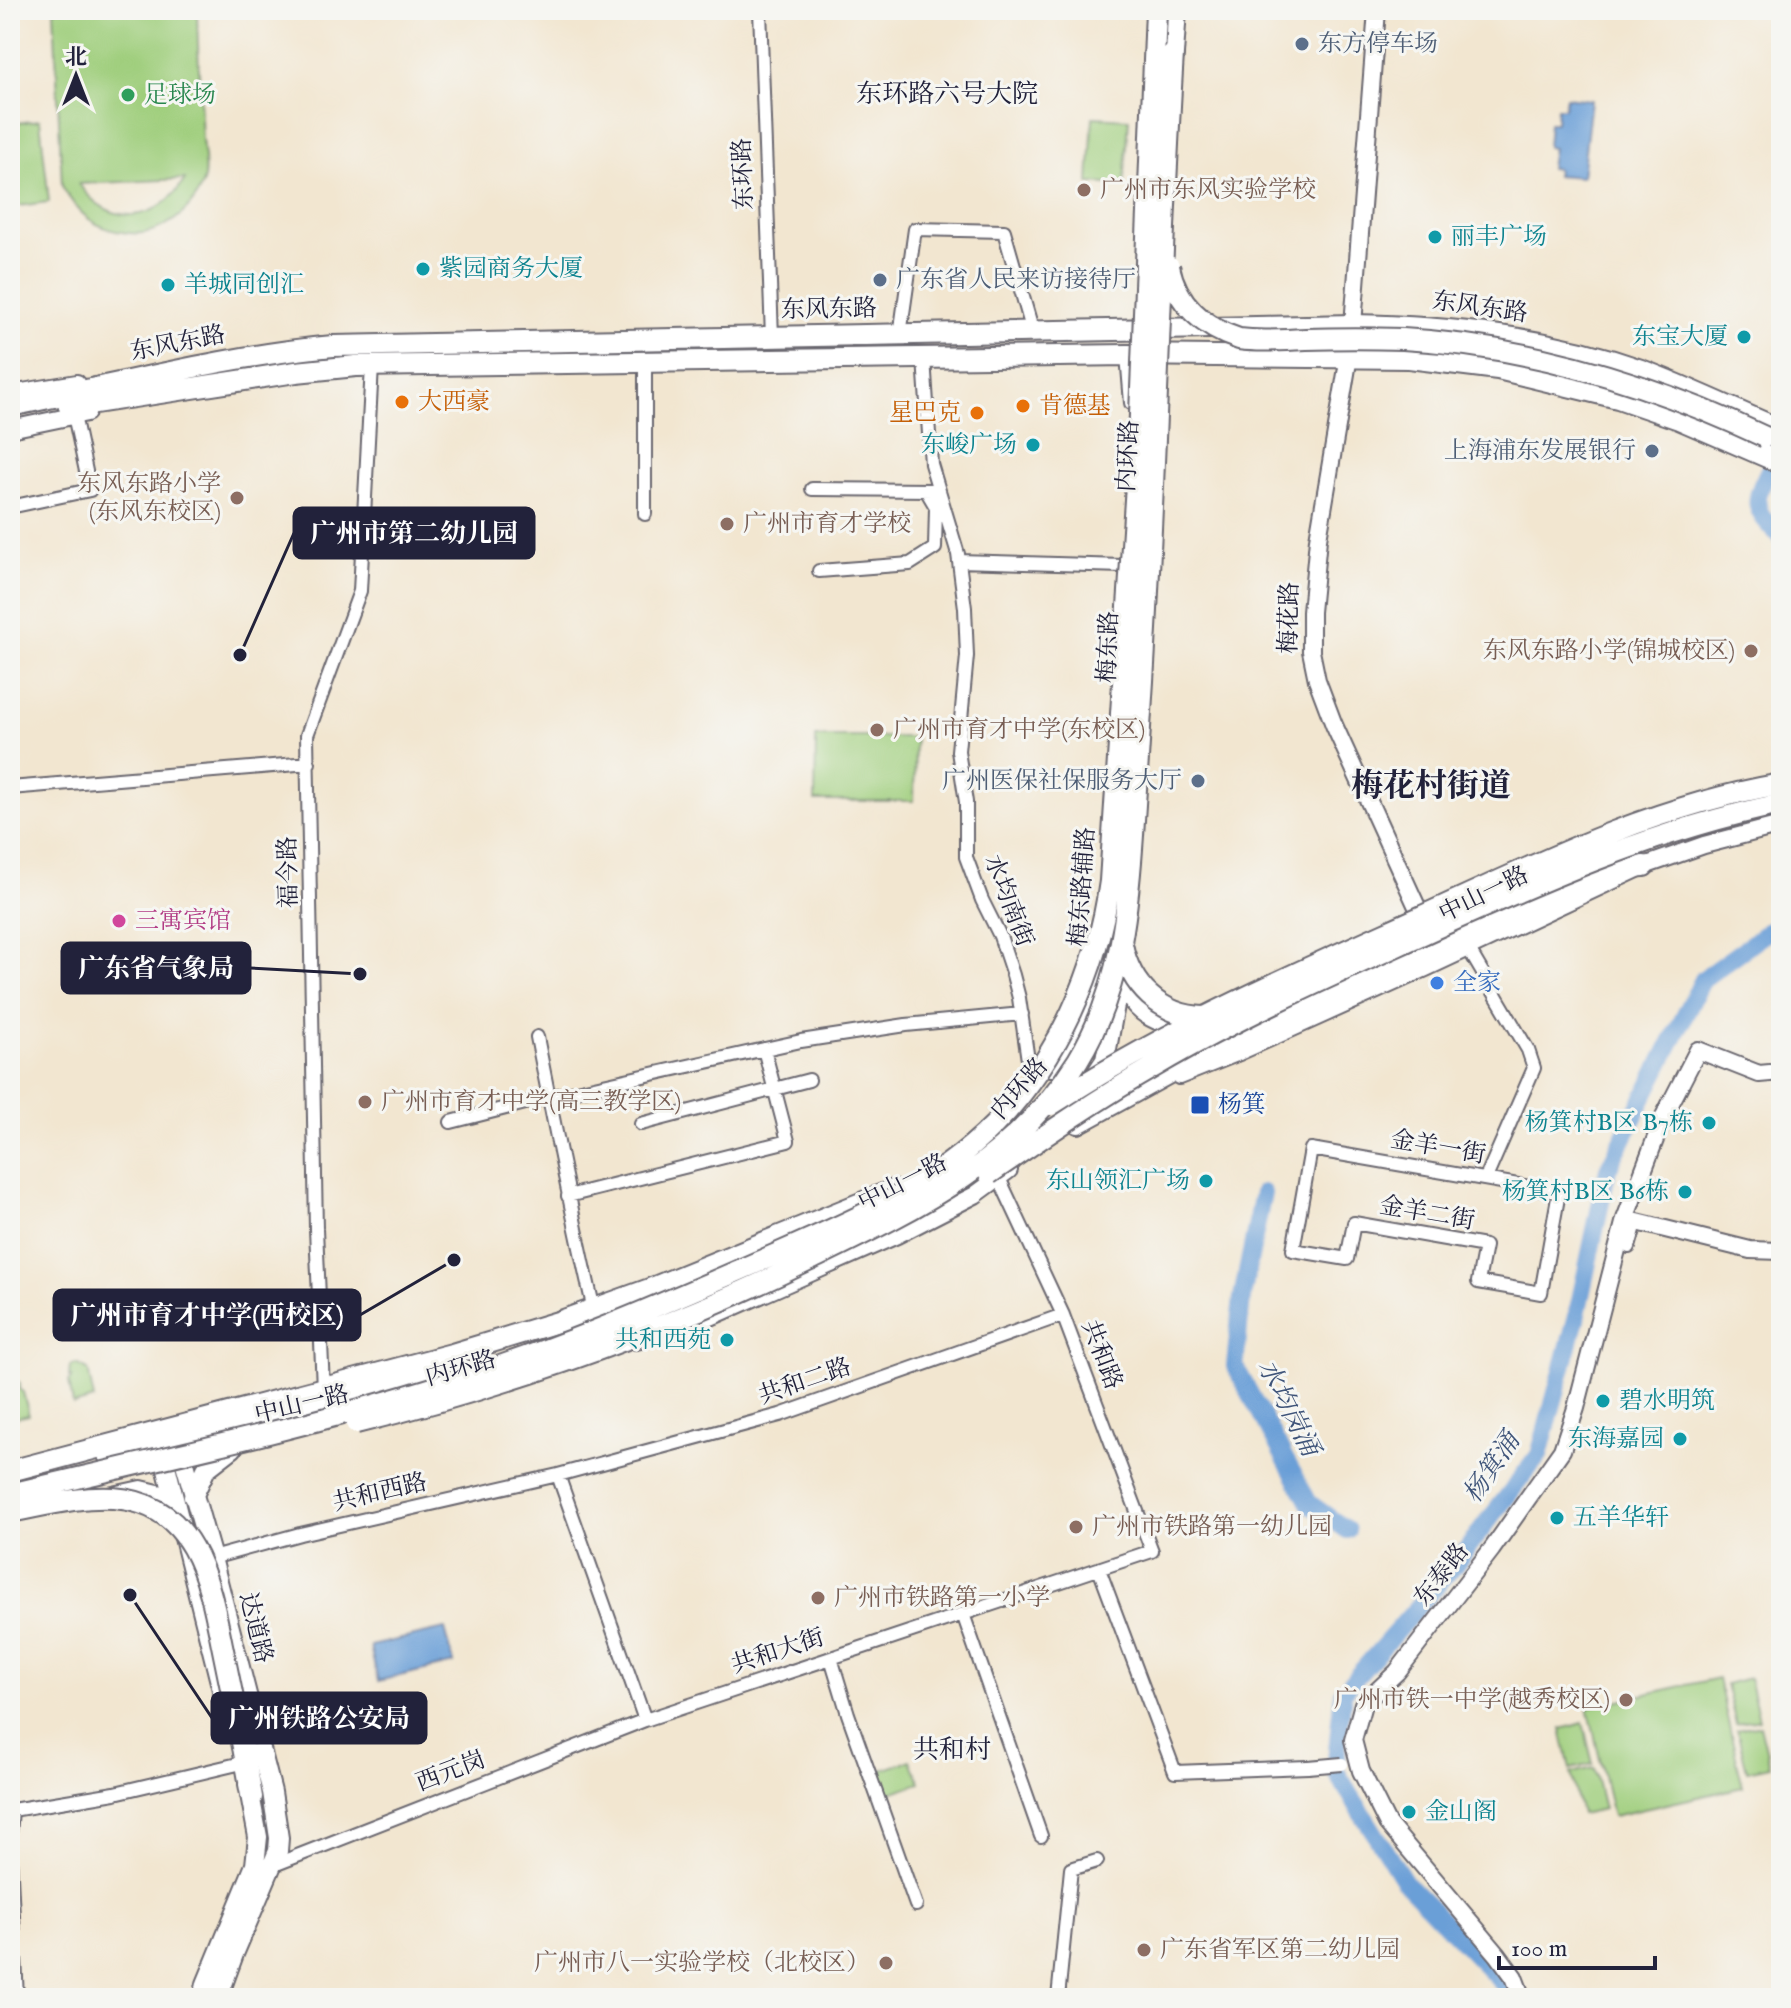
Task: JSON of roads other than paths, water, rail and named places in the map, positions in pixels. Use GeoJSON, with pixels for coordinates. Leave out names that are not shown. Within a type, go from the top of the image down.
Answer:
{"type":"FeatureCollection","features":[{"type":"Feature","properties":{"kind":"main road"},"geometry":{"type":"LineString","coordinates":[[1139,439],[1136,283],[1148,10]]}},
{"type":"Feature","properties":{"kind":"main road","name":"内环路"},"geometry":{"type":"LineString","coordinates":[[13,1503],[386,1402],[581,1337],[743,1268],[921,1184],[988,1131],[1019,1095],[1049,1054],[1076,1002],[1093,959],[1107,904],[1119,772],[1139,439],[1156,10]]}},
{"type":"Feature","properties":{"kind":"main road"},"geometry":{"type":"LineString","coordinates":[[1156,331],[1171,10]]}},
{"type":"Feature","properties":{"kind":"main road","name":"内环路"},"geometry":{"type":"LineString","coordinates":[[13,1503],[473,1393],[644,1333],[777,1276],[900,1217],[957,1184],[1017,1134],[1065,1079],[1085,1047],[1111,985],[1120,951],[1130,882],[1163,286],[1163,212],[1173,54],[1171,10]]}},
{"type":"Feature","properties":{"kind":"main road"},"geometry":{"type":"LineString","coordinates":[[1173,54],[1169,263],[1179,296],[1194,313],[1214,328],[1227,335],[1250,340],[1403,340],[1466,345],[1534,357],[1603,374],[1665,394],[1726,419],[1780,432]]}},
{"type":"Feature","properties":{"kind":"main road","name":"东风东路"},"geometry":{"type":"LineString","coordinates":[[10,406],[174,369],[333,346],[1353,325],[1466,330],[1579,352],[1668,380],[1780,432]]}},
{"type":"Feature","properties":{"kind":"main road","name":"东风东路"},"geometry":{"type":"LineString","coordinates":[[10,418],[296,372],[372,366],[1161,354],[1349,356],[1468,364],[1572,385],[1662,412],[1781,463]]}},
{"type":"Feature","properties":{"kind":"main road","name":"梅东路"},"geometry":{"type":"LineString","coordinates":[[1107,1073],[1121,971],[1136,760],[1140,620],[1161,354]]}},
{"type":"Feature","properties":{"kind":"main road","name":"梅东路"},"geometry":{"type":"LineString","coordinates":[[1107,1073],[1090,1050],[1087,1034],[1090,1013],[1110,957],[1119,916],[1125,689],[1144,393],[1140,377],[1127,355]]}},
{"type":"Feature","properties":{"kind":"main road"},"geometry":{"type":"LineString","coordinates":[[1119,772],[1121,935],[1125,957],[1144,991],[1174,1012],[1212,1017],[1242,1012],[1311,985],[1574,867],[1680,829],[1781,807]]}},
{"type":"Feature","properties":{"kind":"main road"},"geometry":{"type":"LineString","coordinates":[[921,1184],[983,1150],[1110,1067],[1227,1005],[1612,831],[1705,800],[1781,784]]}},
{"type":"Feature","properties":{"kind":"main road","name":"中山一路"},"geometry":{"type":"LineString","coordinates":[[1061,1108],[1107,1073],[1601,846],[1717,809],[1781,796]]}},
{"type":"Feature","properties":{"kind":"main road","name":"中山一路"},"geometry":{"type":"LineString","coordinates":[[13,1503],[180,1457],[233,1448],[451,1394],[607,1342],[825,1251],[1024,1151],[1235,1039],[1598,869],[1671,840],[1781,807]]}},
{"type":"Feature","properties":{"kind":"main road"},"geometry":{"type":"LineString","coordinates":[[1601,846],[1621,820]]}},
{"type":"Feature","properties":{"kind":"main road"},"geometry":{"type":"LineString","coordinates":[[1598,869],[1644,866]]}},
{"type":"Feature","properties":{"kind":"main road"},"geometry":{"type":"LineString","coordinates":[[1418,909],[1464,907]]}},
{"type":"Feature","properties":{"kind":"main road"},"geometry":{"type":"LineString","coordinates":[[1121,971],[1130,998],[1150,1018],[1175,1025],[1217,1022]]}},
{"type":"Feature","properties":{"kind":"main road"},"geometry":{"type":"LineString","coordinates":[[777,1276],[864,1244],[922,1217],[1126,1083],[1311,985]]}},
{"type":"Feature","properties":{"kind":"main road"},"geometry":{"type":"LineString","coordinates":[[976,1153],[1032,1089],[1071,1038],[1098,991]]}},
{"type":"Feature","properties":{"kind":"main road"},"geometry":{"type":"LineString","coordinates":[[961,1183],[1088,1083],[1107,1073],[1119,1084],[1143,1088]]}},
{"type":"Feature","properties":{"kind":"main road","name":"中山一路"},"geometry":{"type":"LineString","coordinates":[[10,1471],[323,1388],[594,1310],[862,1204],[976,1153],[1031,1124]]}},
{"type":"Feature","properties":{"kind":"main road"},"geometry":{"type":"LineString","coordinates":[[184,1498],[180,1457],[192,1436],[459,1361],[561,1321]]}},
{"type":"Feature","properties":{"kind":"main road"},"geometry":{"type":"LineString","coordinates":[[61,1489],[54,1461],[77,1460],[145,1447],[180,1457]]}},
{"type":"Feature","properties":{"kind":"main road"},"geometry":{"type":"LineString","coordinates":[[184,1498],[206,1469],[233,1448]]}},
{"type":"Feature","properties":{"kind":"main road"},"geometry":{"type":"LineString","coordinates":[[13,1503],[51,1512],[141,1490],[184,1498]]}},
{"type":"Feature","properties":{"kind":"main road"},"geometry":{"type":"LineString","coordinates":[[13,1503],[112,1498],[149,1507],[174,1524],[193,1547],[206,1576],[258,1837],[255,1865],[203,1998]]}},
{"type":"Feature","properties":{"kind":"main road","name":"达道路"},"geometry":{"type":"LineString","coordinates":[[184,1498],[212,1558],[272,1792],[279,1838],[274,1865],[218,1998]]}},
{"type":"Feature","properties":{"kind":"main road","name":"达道路"},"geometry":{"type":"LineString","coordinates":[[184,1498],[190,1555],[210,1650],[243,1755]]}},
{"type":"Feature","properties":{"kind":"street","name":"东环路"},"geometry":{"type":"LineString","coordinates":[[760,10],[772,337]]}},
{"type":"Feature","properties":{"kind":"street"},"geometry":{"type":"LineString","coordinates":[[1156,331],[1184,10]]}},
{"type":"Feature","properties":{"kind":"street"},"geometry":{"type":"LineString","coordinates":[[1353,325],[1377,10]]}},
{"type":"Feature","properties":{"kind":"street"},"geometry":{"type":"LineString","coordinates":[[900,335],[915,229],[1004,231],[1033,332]]}},
{"type":"Feature","properties":{"kind":"street"},"geometry":{"type":"LineString","coordinates":[[1125,689],[1123,566],[1131,394],[1127,355]]}},
{"type":"Feature","properties":{"kind":"street","name":"梅花路"},"geometry":{"type":"LineString","coordinates":[[1349,356],[1317,548],[1311,622],[1313,666],[1340,738],[1418,909]]}},
{"type":"Feature","properties":{"kind":"street","name":"水均南街"},"geometry":{"type":"LineString","coordinates":[[924,358],[931,464],[959,561],[967,656],[958,751],[966,802],[966,857],[1000,936],[1017,990],[1032,1089]]}},
{"type":"Feature","properties":{"kind":"street"},"geometry":{"type":"LineString","coordinates":[[645,362],[645,514]]}},
{"type":"Feature","properties":{"kind":"street","name":"福今路"},"geometry":{"type":"LineString","coordinates":[[323,1388],[316,1213],[307,735],[360,591],[372,366]]}},
{"type":"Feature","properties":{"kind":"street"},"geometry":{"type":"LineString","coordinates":[[10,394],[174,369]]}},
{"type":"Feature","properties":{"kind":"street"},"geometry":{"type":"LineString","coordinates":[[10,429],[177,392]]}},
{"type":"Feature","properties":{"kind":"street"},"geometry":{"type":"LineString","coordinates":[[10,507],[90,490],[74,415]]}},
{"type":"Feature","properties":{"kind":"street"},"geometry":{"type":"LineString","coordinates":[[812,489],[940,491]]}},
{"type":"Feature","properties":{"kind":"street"},"geometry":{"type":"LineString","coordinates":[[819,571],[910,564],[935,548],[936,507],[926,490]]}},
{"type":"Feature","properties":{"kind":"street"},"geometry":{"type":"LineString","coordinates":[[959,561],[1123,566]]}},
{"type":"Feature","properties":{"kind":"street"},"geometry":{"type":"LineString","coordinates":[[10,788],[309,763]]}},
{"type":"Feature","properties":{"kind":"street"},"geometry":{"type":"LineString","coordinates":[[1150,1018],[1188,1015],[1545,851],[1621,820],[1683,799],[1781,776]]}},
{"type":"Feature","properties":{"kind":"street"},"geometry":{"type":"LineString","coordinates":[[1143,1088],[1239,1052],[1644,866],[1716,841],[1781,825]]}},
{"type":"Feature","properties":{"kind":"street"},"geometry":{"type":"LineString","coordinates":[[1418,909],[1484,924]]}},
{"type":"Feature","properties":{"kind":"street"},"geometry":{"type":"LineString","coordinates":[[1382,971],[1411,932],[1418,909]]}},
{"type":"Feature","properties":{"kind":"street"},"geometry":{"type":"LineString","coordinates":[[1468,948],[1528,1050],[1534,1068],[1486,1178]]}},
{"type":"Feature","properties":{"kind":"street"},"geometry":{"type":"LineString","coordinates":[[451,1122],[764,1049],[906,1025],[1022,1014]]}},
{"type":"Feature","properties":{"kind":"street"},"geometry":{"type":"LineString","coordinates":[[537,1037],[594,1310]]}},
{"type":"Feature","properties":{"kind":"street"},"geometry":{"type":"LineString","coordinates":[[568,1196],[788,1141],[764,1049]]}},
{"type":"Feature","properties":{"kind":"street","name":"东泰路"},"geometry":{"type":"LineString","coordinates":[[1522,1998],[1514,1977],[1498,1955],[1387,1823],[1350,1763],[1363,1704],[1407,1660],[1492,1549],[1562,1450],[1664,1116],[1698,1050],[1759,1074],[1781,1072]]}},
{"type":"Feature","properties":{"kind":"street"},"geometry":{"type":"LineString","coordinates":[[641,1124],[809,1080]]}},
{"type":"Feature","properties":{"kind":"street","name":"金羊一街"},"geometry":{"type":"LineString","coordinates":[[1293,1250],[1311,1149],[1486,1178],[1559,1192],[1541,1293]]}},
{"type":"Feature","properties":{"kind":"street"},"geometry":{"type":"LineString","coordinates":[[607,1342],[630,1342],[664,1336],[875,1245],[948,1209],[999,1178],[1024,1151]]}},
{"type":"Feature","properties":{"kind":"street","name":"共和路"},"geometry":{"type":"LineString","coordinates":[[999,1178],[1063,1315],[1152,1551]]}},
{"type":"Feature","properties":{"kind":"street"},"geometry":{"type":"LineString","coordinates":[[1629,1247],[1630,1221],[1750,1250],[1781,1251]]}},
{"type":"Feature","properties":{"kind":"street","name":"金羊二街"},"geometry":{"type":"LineString","coordinates":[[1293,1250],[1347,1259],[1354,1223],[1485,1246],[1478,1282],[1541,1293]]}},
{"type":"Feature","properties":{"kind":"street"},"geometry":{"type":"LineString","coordinates":[[825,1251],[875,1245]]}},
{"type":"Feature","properties":{"kind":"street","name":"共和二路"},"geometry":{"type":"LineString","coordinates":[[558,1475],[780,1415],[1063,1315]]}},
{"type":"Feature","properties":{"kind":"street"},"geometry":{"type":"LineString","coordinates":[[558,1475],[645,1720]]}},
{"type":"Feature","properties":{"kind":"street","name":"共和西路"},"geometry":{"type":"LineString","coordinates":[[212,1558],[300,1534],[558,1475]]}},
{"type":"Feature","properties":{"kind":"street"},"geometry":{"type":"LineString","coordinates":[[10,1522],[51,1512]]}},
{"type":"Feature","properties":{"kind":"street","name":"共和大街"},"geometry":{"type":"LineString","coordinates":[[645,1720],[1152,1551]]}},
{"type":"Feature","properties":{"kind":"street"},"geometry":{"type":"LineString","coordinates":[[1099,1569],[1175,1772],[1350,1763]]}},
{"type":"Feature","properties":{"kind":"street"},"geometry":{"type":"LineString","coordinates":[[963,1614],[1041,1836]]}},
{"type":"Feature","properties":{"kind":"street"},"geometry":{"type":"LineString","coordinates":[[831,1658],[916,1905]]}},
{"type":"Feature","properties":{"kind":"street","name":"西元岗"},"geometry":{"type":"LineString","coordinates":[[274,1865],[645,1720]]}},
{"type":"Feature","properties":{"kind":"street"},"geometry":{"type":"LineString","coordinates":[[10,1834],[12,1810],[115,1793],[243,1755]]}},
{"type":"Feature","properties":{"kind":"street"},"geometry":{"type":"LineString","coordinates":[[10,1855],[17,1998]]}},
{"type":"Feature","properties":{"kind":"street"},"geometry":{"type":"LineString","coordinates":[[1058,1998],[1071,1869],[1097,1861]]}},
{"type":"Feature","properties":{"kind":"water"},"geometry":{"type":"Polygon","coordinates":[[[1566,97],[1591,100],[1582,177],[1556,175],[1557,169],[1550,168],[1553,148],[1547,147],[1549,123],[1556,123],[1557,108],[1564,108],[1566,97]]]}},
{"type":"Feature","properties":{"kind":"water"},"geometry":{"type":"Polygon","coordinates":[[[445,1629],[454,1663],[378,1681],[370,1646],[445,1629]]]}},
{"type":"Feature","properties":{"kind":"waterway","name":"杨箕涌"},"geometry":{"type":"LineString","coordinates":[[1771,466],[1758,496],[1758,504],[1759,511],[1781,537]]}},
{"type":"Feature","properties":{"kind":"waterway","name":"杨箕涌"},"geometry":{"type":"LineString","coordinates":[[1508,1998],[1508,1989],[1405,1882],[1335,1770],[1343,1692],[1453,1567],[1539,1455],[1576,1319],[1608,1169],[1703,979],[1781,922]]}},
{"type":"Feature","properties":{"kind":"waterway","name":"水均岗涌"},"geometry":{"type":"LineString","coordinates":[[1263,1193],[1242,1297],[1235,1366],[1309,1503],[1347,1530]]}},
{"type":"Feature","properties":{"kind":"place","name":"东方停车场"},"geometry":{"type":"Point","coordinates":[1302,44]}},
{"type":"Feature","properties":{"kind":"place","name":"足球场"},"geometry":{"type":"Point","coordinates":[128,95]}},
{"type":"Feature","properties":{"kind":"place","name":"广州市东风实验学校"},"geometry":{"type":"Point","coordinates":[1084,190]}},
{"type":"Feature","properties":{"kind":"place","name":"丽丰广场"},"geometry":{"type":"Point","coordinates":[1435,237]}},
{"type":"Feature","properties":{"kind":"place","name":"紫园商务大厦"},"geometry":{"type":"Point","coordinates":[423,269]}},
{"type":"Feature","properties":{"kind":"place","name":"广东省人民来访接待厅"},"geometry":{"type":"Point","coordinates":[880,280]}},
{"type":"Feature","properties":{"kind":"place","name":"羊城同创汇"},"geometry":{"type":"Point","coordinates":[168,285]}},
{"type":"Feature","properties":{"kind":"place","name":"东宝大厦"},"geometry":{"type":"Point","coordinates":[1744,337]}},
{"type":"Feature","properties":{"kind":"place","name":"大西豪"},"geometry":{"type":"Point","coordinates":[402,402]}},
{"type":"Feature","properties":{"kind":"place","name":"肯德基"},"geometry":{"type":"Point","coordinates":[1023,406]}},
{"type":"Feature","properties":{"kind":"place","name":"星巴克"},"geometry":{"type":"Point","coordinates":[977,413]}},
{"type":"Feature","properties":{"kind":"place","name":"东峻广场"},"geometry":{"type":"Point","coordinates":[1033,445]}},
{"type":"Feature","properties":{"kind":"place","name":"上海浦东发展银行"},"geometry":{"type":"Point","coordinates":[1652,451]}},
{"type":"Feature","properties":{"kind":"place","name":"东风东路小学 (东风东校区)"},"geometry":{"type":"Point","coordinates":[237,498]}},
{"type":"Feature","properties":{"kind":"place","name":"广州市育才学校"},"geometry":{"type":"Point","coordinates":[727,524]}},
{"type":"Feature","properties":{"kind":"place","name":"东风东路小学(锦城校区)"},"geometry":{"type":"Point","coordinates":[1751,651]}},
{"type":"Feature","properties":{"kind":"place","name":"广州市第二幼儿园"},"geometry":{"type":"Point","coordinates":[240,655]}},
{"type":"Feature","properties":{"kind":"place","name":"广州市育才中学(东校区)"},"geometry":{"type":"Point","coordinates":[877,730]}},
{"type":"Feature","properties":{"kind":"place","name":"广州医保社保服务大厅"},"geometry":{"type":"Point","coordinates":[1198,781]}},
{"type":"Feature","properties":{"kind":"place","name":"三寓宾馆"},"geometry":{"type":"Point","coordinates":[119,921]}},
{"type":"Feature","properties":{"kind":"place","name":"广东省气象局"},"geometry":{"type":"Point","coordinates":[360,974]}},
{"type":"Feature","properties":{"kind":"place","name":"全家"},"geometry":{"type":"Point","coordinates":[1437,983]}},
{"type":"Feature","properties":{"kind":"place","name":"广州市育才中学(高三教学区)"},"geometry":{"type":"Point","coordinates":[365,1102]}},
{"type":"Feature","properties":{"kind":"place","name":"杨箕"},"geometry":{"type":"Point","coordinates":[1200,1105]}},
{"type":"Feature","properties":{"kind":"place","name":"杨箕村B区 B7栋"},"geometry":{"type":"Point","coordinates":[1709,1123]}},
{"type":"Feature","properties":{"kind":"place","name":"东山领汇广场"},"geometry":{"type":"Point","coordinates":[1206,1181]}},
{"type":"Feature","properties":{"kind":"place","name":"杨箕村B区 B6栋"},"geometry":{"type":"Point","coordinates":[1685,1192]}},
{"type":"Feature","properties":{"kind":"place","name":"广州市育才中学(西校区)"},"geometry":{"type":"Point","coordinates":[454,1260]}},
{"type":"Feature","properties":{"kind":"place","name":"共和西苑"},"geometry":{"type":"Point","coordinates":[727,1340]}},
{"type":"Feature","properties":{"kind":"place","name":"碧水明筑"},"geometry":{"type":"Point","coordinates":[1603,1401]}},
{"type":"Feature","properties":{"kind":"place","name":"东海嘉园"},"geometry":{"type":"Point","coordinates":[1680,1439]}},
{"type":"Feature","properties":{"kind":"place","name":"五羊华轩"},"geometry":{"type":"Point","coordinates":[1557,1518]}},
{"type":"Feature","properties":{"kind":"place","name":"广州市铁路第一幼儿园"},"geometry":{"type":"Point","coordinates":[1076,1527]}},
{"type":"Feature","properties":{"kind":"place","name":"广州铁路公安局"},"geometry":{"type":"Point","coordinates":[130,1595]}},
{"type":"Feature","properties":{"kind":"place","name":"广州市铁路第一小学"},"geometry":{"type":"Point","coordinates":[818,1598]}},
{"type":"Feature","properties":{"kind":"place","name":"广州市铁一中学(越秀校区)"},"geometry":{"type":"Point","coordinates":[1626,1700]}},
{"type":"Feature","properties":{"kind":"place","name":"金山阁"},"geometry":{"type":"Point","coordinates":[1409,1812]}},
{"type":"Feature","properties":{"kind":"place","name":"广东省军区第二幼儿园"},"geometry":{"type":"Point","coordinates":[1144,1950]}},
{"type":"Feature","properties":{"kind":"place","name":"广州市八一实验学校（北校区）"},"geometry":{"type":"Point","coordinates":[886,1963]}},
{"type":"Feature","properties":{"kind":"district","name":"东环路六号大院"},"geometry":{"type":"Point","coordinates":[947,94]}},
{"type":"Feature","properties":{"kind":"district","name":"梅花村街道"},"geometry":{"type":"Point","coordinates":[1431,787]}},
{"type":"Feature","properties":{"kind":"district","name":"共和村"},"geometry":{"type":"Point","coordinates":[952,1750]}}]}
